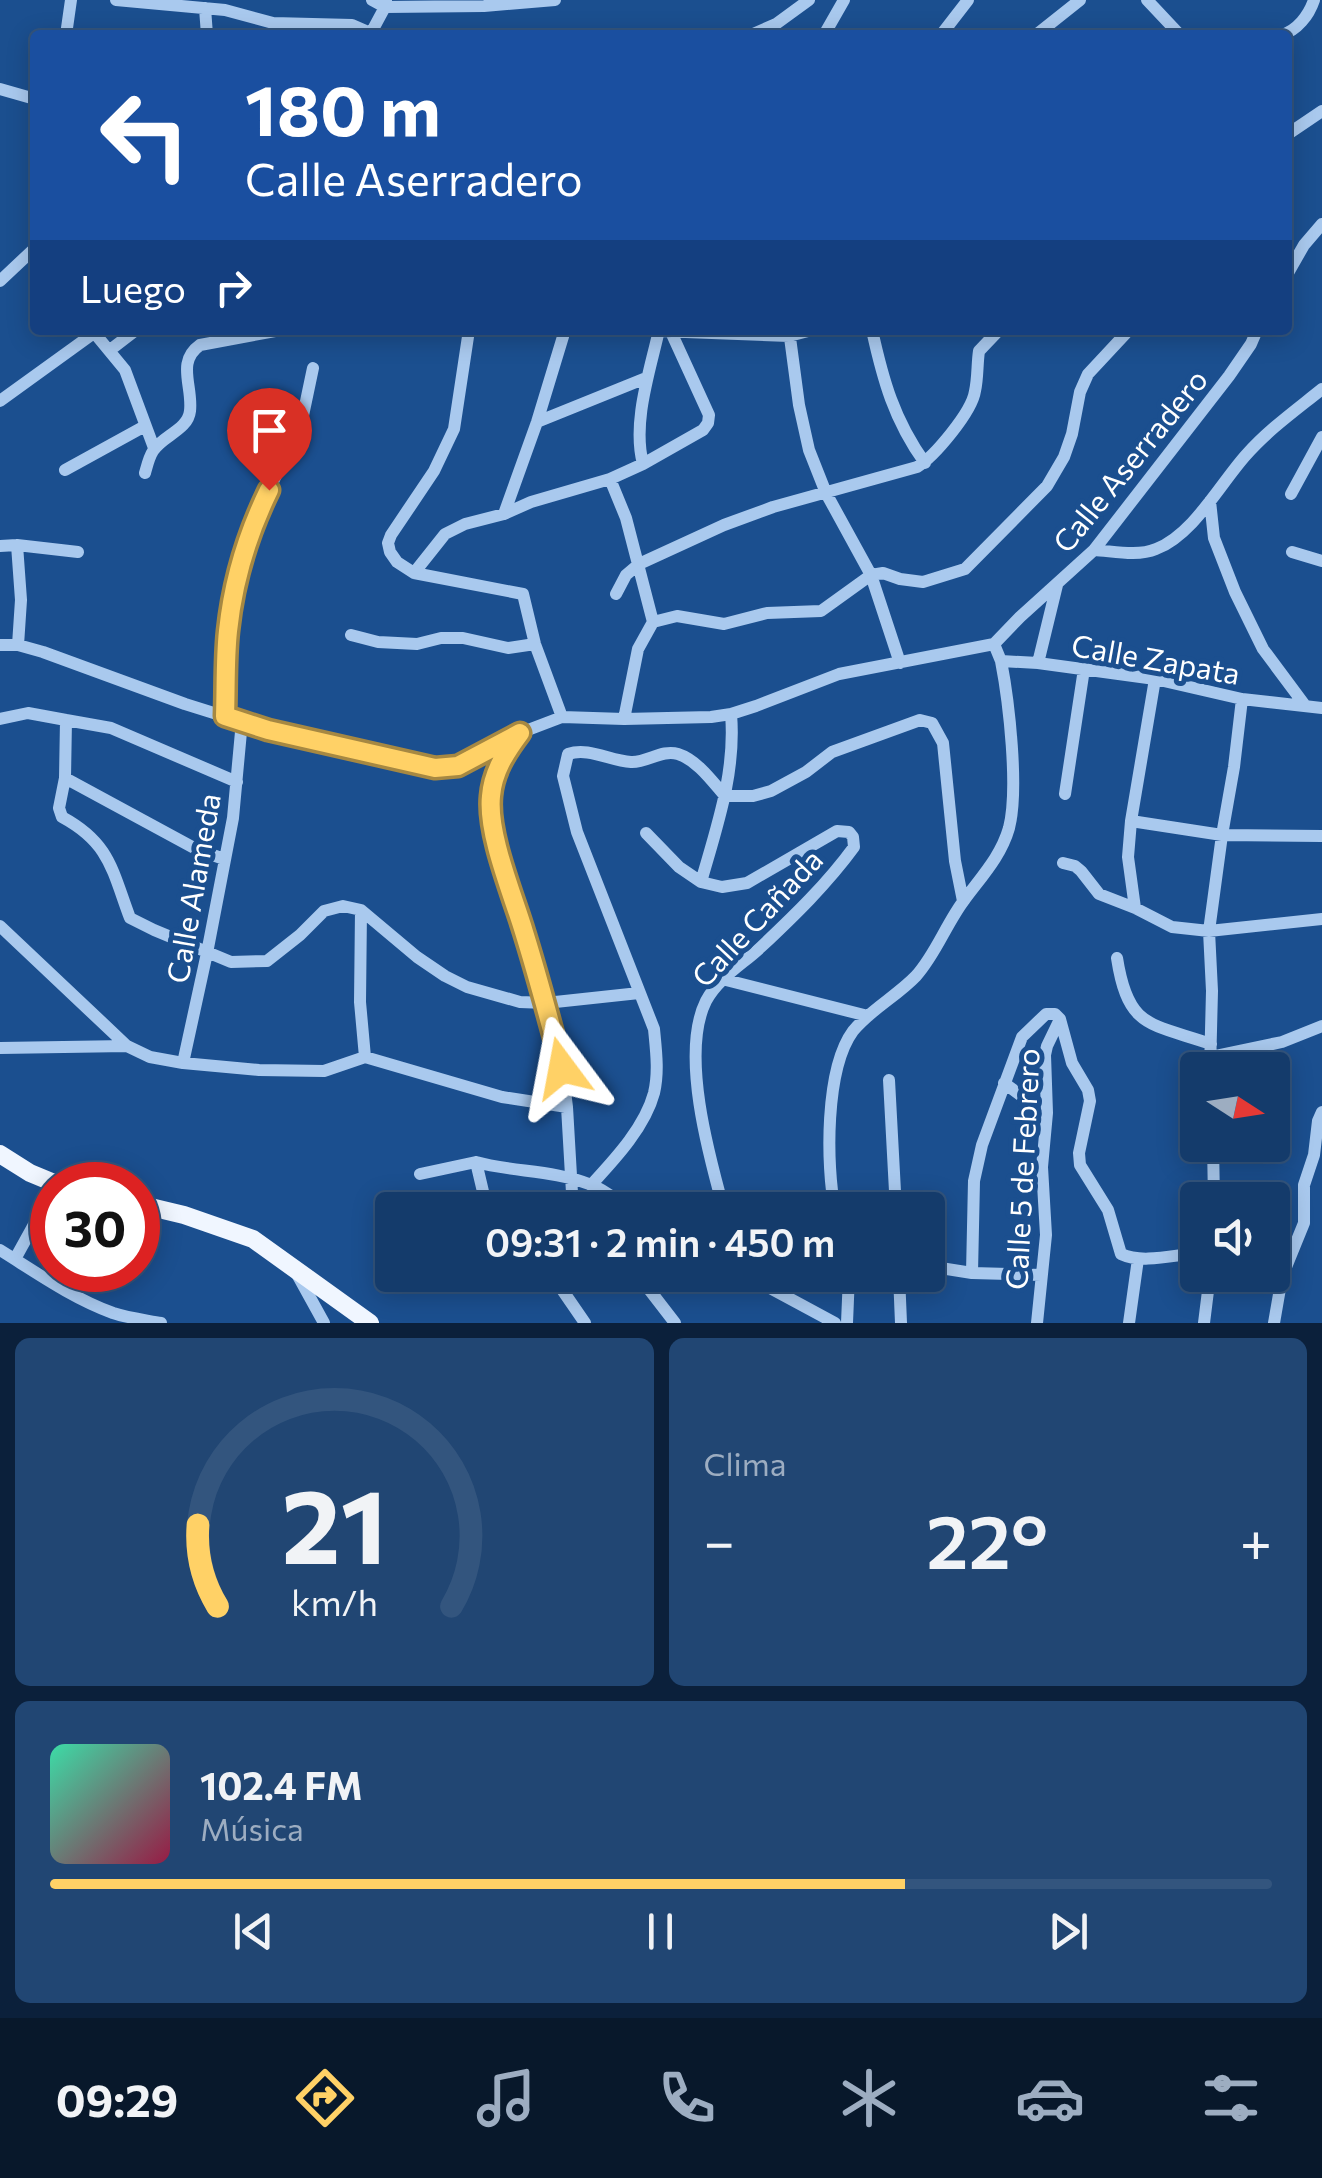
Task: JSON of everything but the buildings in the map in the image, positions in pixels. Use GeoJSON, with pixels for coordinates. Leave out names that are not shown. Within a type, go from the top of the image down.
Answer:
{"type":"FeatureCollection","features":[{"type":"Feature","properties":{"kind":"main road"},"geometry":{"type":"LineString","coordinates":[[0,1154],[30,1173]]}},
{"type":"Feature","properties":{"kind":"main road"},"geometry":{"type":"LineString","coordinates":[[160,1210],[253,1239],[370,1323]]}},
{"type":"Feature","properties":{"kind":"street"},"geometry":{"type":"LineString","coordinates":[[67,30],[72,0]]}},
{"type":"Feature","properties":{"kind":"street"},"geometry":{"type":"LineString","coordinates":[[116,0],[225,10],[309,29],[352,25],[364,30]]}},
{"type":"Feature","properties":{"kind":"street"},"geometry":{"type":"LineString","coordinates":[[374,30],[381,2],[484,6],[555,0]]}},
{"type":"Feature","properties":{"kind":"street"},"geometry":{"type":"LineString","coordinates":[[762,30],[808,0]]}},
{"type":"Feature","properties":{"kind":"street"},"geometry":{"type":"LineString","coordinates":[[827,30],[844,0]]}},
{"type":"Feature","properties":{"kind":"street"},"geometry":{"type":"LineString","coordinates":[[946,30],[968,0]]}},
{"type":"Feature","properties":{"kind":"street"},"geometry":{"type":"LineString","coordinates":[[1042,30],[1080,0]]}},
{"type":"Feature","properties":{"kind":"street"},"geometry":{"type":"LineString","coordinates":[[1147,0],[1175,30]]}},
{"type":"Feature","properties":{"kind":"street"},"geometry":{"type":"LineString","coordinates":[[1292,30],[1314,0]]}},
{"type":"Feature","properties":{"kind":"street"},"geometry":{"type":"LineString","coordinates":[[205,8],[207,30]]}},
{"type":"Feature","properties":{"kind":"street"},"geometry":{"type":"LineString","coordinates":[[0,89],[30,98]]}},
{"type":"Feature","properties":{"kind":"street"},"geometry":{"type":"LineString","coordinates":[[1292,131],[1322,112]]}},
{"type":"Feature","properties":{"kind":"street"},"geometry":{"type":"LineString","coordinates":[[1292,265],[1322,224]]}},
{"type":"Feature","properties":{"kind":"street"},"geometry":{"type":"LineString","coordinates":[[0,281],[30,255]]}},
{"type":"Feature","properties":{"kind":"street"},"geometry":{"type":"LineString","coordinates":[[0,401],[88,335]]}},
{"type":"Feature","properties":{"kind":"street"},"geometry":{"type":"LineString","coordinates":[[97,335],[124,370],[154,448]]}},
{"type":"Feature","properties":{"kind":"street"},"geometry":{"type":"LineString","coordinates":[[110,350],[130,335]]}},
{"type":"Feature","properties":{"kind":"street"},"geometry":{"type":"LineString","coordinates":[[145,473],[154,448],[186,422],[190,413],[190,352],[200,345],[254,335]]}},
{"type":"Feature","properties":{"kind":"street"},"geometry":{"type":"LineString","coordinates":[[468,335],[454,429],[434,470],[390,535],[390,552],[414,573],[523,594],[562,718]]}},
{"type":"Feature","properties":{"kind":"street"},"geometry":{"type":"LineString","coordinates":[[504,514],[564,335]]}},
{"type":"Feature","properties":{"kind":"street"},"geometry":{"type":"LineString","coordinates":[[643,464],[640,440],[646,378],[662,335]]}},
{"type":"Feature","properties":{"kind":"street"},"geometry":{"type":"LineString","coordinates":[[414,573],[445,534],[465,524],[610,479],[703,430],[709,415],[665,335]]}},
{"type":"Feature","properties":{"kind":"street"},"geometry":{"type":"LineString","coordinates":[[731,335],[757,335]]}},
{"type":"Feature","properties":{"kind":"street"},"geometry":{"type":"LineString","coordinates":[[789,335],[809,450],[826,493],[870,575],[900,663]]}},
{"type":"Feature","properties":{"kind":"street"},"geometry":{"type":"LineString","coordinates":[[873,335],[891,404],[907,438],[925,462]]}},
{"type":"Feature","properties":{"kind":"street"},"geometry":{"type":"LineString","coordinates":[[616,594],[626,575],[639,564],[724,525],[773,507],[916,468],[925,462],[975,396],[979,351],[995,335]]}},
{"type":"Feature","properties":{"kind":"street"},"geometry":{"type":"LineString","coordinates":[[653,622],[677,616],[724,624],[767,614],[821,611],[870,575],[883,573],[923,582],[965,569],[1046,486],[1064,457],[1088,374],[1124,335]]}},
{"type":"Feature","properties":{"kind":"street","name":"Calle Aserradero"},"geometry":{"type":"LineString","coordinates":[[994,644],[1094,550],[1229,376],[1256,335]]}},
{"type":"Feature","properties":{"kind":"street"},"geometry":{"type":"LineString","coordinates":[[225,716],[228,631],[253,522],[301,425],[313,368]]}},
{"type":"Feature","properties":{"kind":"street"},"geometry":{"type":"LineString","coordinates":[[536,422],[646,378]]}},
{"type":"Feature","properties":{"kind":"street"},"geometry":{"type":"LineString","coordinates":[[1094,550],[1155,550],[1180,534],[1248,452],[1322,389]]}},
{"type":"Feature","properties":{"kind":"street"},"geometry":{"type":"LineString","coordinates":[[65,470],[145,426]]}},
{"type":"Feature","properties":{"kind":"street"},"geometry":{"type":"LineString","coordinates":[[1291,494],[1322,437]]}},
{"type":"Feature","properties":{"kind":"street"},"geometry":{"type":"LineString","coordinates":[[610,479],[626,518],[653,622],[638,650],[624,719]]}},
{"type":"Feature","properties":{"kind":"street"},"geometry":{"type":"LineString","coordinates":[[1210,500],[1214,538],[1236,592],[1263,650],[1304,704]]}},
{"type":"Feature","properties":{"kind":"street"},"geometry":{"type":"LineString","coordinates":[[17,545],[21,600],[18,645]]}},
{"type":"Feature","properties":{"kind":"street"},"geometry":{"type":"LineString","coordinates":[[0,546],[78,552]]}},
{"type":"Feature","properties":{"kind":"street"},"geometry":{"type":"LineString","coordinates":[[1292,552],[1322,561]]}},
{"type":"Feature","properties":{"kind":"street"},"geometry":{"type":"LineString","coordinates":[[1038,663],[1058,585]]}},
{"type":"Feature","properties":{"kind":"street"},"geometry":{"type":"LineString","coordinates":[[351,635],[378,642],[417,644],[463,638],[508,648],[536,644]]}},
{"type":"Feature","properties":{"kind":"street"},"geometry":{"type":"LineString","coordinates":[[0,645],[18,645],[242,722],[435,768],[458,766],[520,733],[562,718],[731,714],[839,674],[994,644],[1001,661],[1014,800],[1008,829],[999,854],[917,975],[868,1016],[846,1044],[834,1079],[832,1192]]}},
{"type":"Feature","properties":{"kind":"street","name":"Calle Zapata"},"geometry":{"type":"LineString","coordinates":[[1001,661],[1155,679],[1242,698],[1322,708]]}},
{"type":"Feature","properties":{"kind":"street"},"geometry":{"type":"LineString","coordinates":[[1066,794],[1084,669]]}},
{"type":"Feature","properties":{"kind":"street"},"geometry":{"type":"LineString","coordinates":[[1135,908],[1128,868],[1131,821],[1155,679]]}},
{"type":"Feature","properties":{"kind":"street"},"geometry":{"type":"LineString","coordinates":[[1210,1052],[1209,932],[1242,698]]}},
{"type":"Feature","properties":{"kind":"street"},"geometry":{"type":"LineString","coordinates":[[0,718],[28,714],[111,728],[237,782]]}},
{"type":"Feature","properties":{"kind":"street"},"geometry":{"type":"LineString","coordinates":[[646,833],[679,867],[701,882],[725,796],[733,740],[731,714]]}},
{"type":"Feature","properties":{"kind":"street"},"geometry":{"type":"LineString","coordinates":[[66,720],[65,778],[59,808],[62,817],[101,846],[130,918],[230,962],[267,961],[324,911],[344,906],[361,910],[417,956],[467,987],[520,1002],[546,1004],[639,993]]}},
{"type":"Feature","properties":{"kind":"street"},"geometry":{"type":"LineString","coordinates":[[592,1184],[646,1112],[654,1092],[657,1064],[654,1029],[577,832],[563,776],[568,754],[635,763],[672,752],[682,754],[702,769],[725,796],[753,796],[772,791],[832,752],[920,720],[932,724],[944,743],[955,861],[963,902]]}},
{"type":"Feature","properties":{"kind":"street","name":"Calle Alameda"},"geometry":{"type":"LineString","coordinates":[[183,1063],[233,818],[242,722]]}},
{"type":"Feature","properties":{"kind":"street"},"geometry":{"type":"LineString","coordinates":[[520,733],[496,772],[490,799],[494,835],[562,1068],[573,1192]]}},
{"type":"Feature","properties":{"kind":"street"},"geometry":{"type":"LineString","coordinates":[[65,778],[196,850],[224,859]]}},
{"type":"Feature","properties":{"kind":"street"},"geometry":{"type":"LineString","coordinates":[[1131,821],[1222,835],[1322,836]]}},
{"type":"Feature","properties":{"kind":"street","name":"Calle Cañada"},"geometry":{"type":"LineString","coordinates":[[701,882],[722,887],[747,883],[837,831],[849,832],[853,837],[854,847],[806,905],[722,979],[706,1001],[696,1036],[696,1066],[706,1143],[719,1192]]}},
{"type":"Feature","properties":{"kind":"street"},"geometry":{"type":"LineString","coordinates":[[1063,863],[1081,871],[1099,894],[1172,927],[1209,932],[1322,919]]}},
{"type":"Feature","properties":{"kind":"street"},"geometry":{"type":"LineString","coordinates":[[361,910],[360,1002],[365,1057]]}},
{"type":"Feature","properties":{"kind":"street"},"geometry":{"type":"LineString","coordinates":[[0,926],[127,1046],[150,1057],[259,1070],[324,1071],[365,1057],[502,1097],[567,1107]]}},
{"type":"Feature","properties":{"kind":"street"},"geometry":{"type":"LineString","coordinates":[[1117,958],[1124,994],[1134,1012],[1201,1052]]}},
{"type":"Feature","properties":{"kind":"street"},"geometry":{"type":"LineString","coordinates":[[722,979],[868,1016]]}},
{"type":"Feature","properties":{"kind":"street"},"geometry":{"type":"LineString","coordinates":[[972,1274],[974,1182],[982,1146],[1022,1037],[1046,1014],[1056,1014],[1060,1019],[1072,1063],[1088,1090],[1090,1101],[1080,1165],[1108,1210],[1121,1254],[1138,1258],[1180,1254]]}},
{"type":"Feature","properties":{"kind":"street","name":"Calle 5 de Febrero"},"geometry":{"type":"LineString","coordinates":[[1038,1323],[1046,1235],[1042,1168],[1047,1113],[1045,1055],[1060,1019]]}},
{"type":"Feature","properties":{"kind":"street"},"geometry":{"type":"LineString","coordinates":[[1234,1052],[1282,1042],[1322,1026]]}},
{"type":"Feature","properties":{"kind":"street"},"geometry":{"type":"LineString","coordinates":[[0,1048],[127,1046]]}},
{"type":"Feature","properties":{"kind":"street"},"geometry":{"type":"LineString","coordinates":[[889,1080],[895,1192]]}},
{"type":"Feature","properties":{"kind":"street"},"geometry":{"type":"LineString","coordinates":[[1004,1083],[1023,1097]]}},
{"type":"Feature","properties":{"kind":"street"},"geometry":{"type":"LineString","coordinates":[[1274,1323],[1282,1278],[1304,1222],[1304,1184],[1322,1112]]}},
{"type":"Feature","properties":{"kind":"street"},"geometry":{"type":"LineString","coordinates":[[420,1174],[476,1162],[572,1179],[604,1192]]}},
{"type":"Feature","properties":{"kind":"street"},"geometry":{"type":"LineString","coordinates":[[476,1162],[483,1192]]}},
{"type":"Feature","properties":{"kind":"street"},"geometry":{"type":"LineString","coordinates":[[14,1259],[30,1231]]}},
{"type":"Feature","properties":{"kind":"street"},"geometry":{"type":"LineString","coordinates":[[0,1250],[54,1286],[116,1314],[161,1323]]}},
{"type":"Feature","properties":{"kind":"street"},"geometry":{"type":"LineString","coordinates":[[1130,1323],[1138,1258]]}},
{"type":"Feature","properties":{"kind":"street"},"geometry":{"type":"LineString","coordinates":[[294,1267],[324,1323]]}},
{"type":"Feature","properties":{"kind":"street"},"geometry":{"type":"LineString","coordinates":[[945,1269],[972,1274],[1041,1275]]}},
{"type":"Feature","properties":{"kind":"street"},"geometry":{"type":"LineString","coordinates":[[564,1292],[585,1323]]}},
{"type":"Feature","properties":{"kind":"street"},"geometry":{"type":"LineString","coordinates":[[651,1292],[674,1323]]}},
{"type":"Feature","properties":{"kind":"street"},"geometry":{"type":"LineString","coordinates":[[778,1292],[835,1323]]}},
{"type":"Feature","properties":{"kind":"street"},"geometry":{"type":"LineString","coordinates":[[847,1323],[848,1292]]}},
{"type":"Feature","properties":{"kind":"street"},"geometry":{"type":"LineString","coordinates":[[900,1292],[901,1323]]}},
{"type":"Feature","properties":{"kind":"street"},"geometry":{"type":"LineString","coordinates":[[1204,1323],[1208,1292]]}},
{"type":"Feature","properties":{"kind":"route"},"geometry":{"type":"LineString","coordinates":[[269,490],[253,522],[228,631],[225,716],[268,730],[435,768],[458,766],[520,733],[496,772],[490,799],[494,835],[562,1068]]}}]}
